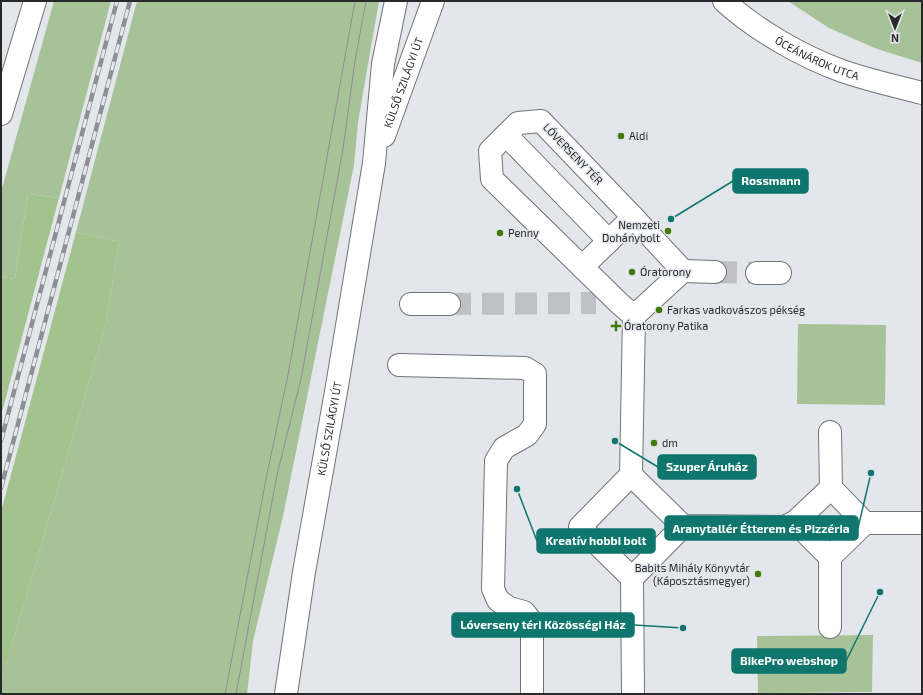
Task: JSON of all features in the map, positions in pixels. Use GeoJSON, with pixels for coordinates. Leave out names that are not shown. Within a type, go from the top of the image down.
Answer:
{"type":"FeatureCollection","features":[{"type":"Feature","properties":{"kind":"street"},"geometry":{"type":"LineString","coordinates":[[1,114],[34,1]]}},
{"type":"Feature","properties":{"kind":"street","name":"KÜLSŐ SZILÁGYI ÚT"},"geometry":{"type":"LineString","coordinates":[[286,694],[304,572],[374,163],[383,64],[396,1]]}},
{"type":"Feature","properties":{"kind":"street","name":"KÜLSŐ SZILÁGYI ÚT"},"geometry":{"type":"LineString","coordinates":[[374,163],[433,1]]}},
{"type":"Feature","properties":{"kind":"street","name":"ÓCEÁNÁROK UTCA"},"geometry":{"type":"LineString","coordinates":[[724,1],[738,14],[774,38],[808,57],[842,71],[922,93]]}},
{"type":"Feature","properties":{"kind":"street","name":"LÓVERSENY TÉR"},"geometry":{"type":"LineString","coordinates":[[627,310],[492,179],[490,151],[518,123],[541,121],[683,271]]}},
{"type":"Feature","properties":{"kind":"street"},"geometry":{"type":"LineString","coordinates":[[506,135],[609,241]]}},
{"type":"Feature","properties":{"kind":"street"},"geometry":{"type":"LineString","coordinates":[[582,267],[633,217]]}},
{"type":"Feature","properties":{"kind":"street"},"geometry":{"type":"LineString","coordinates":[[596,303],[627,310],[683,271],[715,272]]}},
{"type":"Feature","properties":{"kind":"street"},"geometry":{"type":"LineString","coordinates":[[757,273],[780,273]]}},
{"type":"Feature","properties":{"kind":"street"},"geometry":{"type":"LineString","coordinates":[[411,304],[449,304]]}},
{"type":"Feature","properties":{"kind":"street"},"geometry":{"type":"LineString","coordinates":[[627,310],[631,475],[683,526],[784,527],[795,522],[831,488]]}},
{"type":"Feature","properties":{"kind":"street"},"geometry":{"type":"LineString","coordinates":[[399,365],[525,368],[535,374],[535,424],[527,435],[504,448],[496,461],[493,589],[498,600],[509,608],[524,612],[532,622],[532,694]]}},
{"type":"Feature","properties":{"kind":"street"},"geometry":{"type":"LineString","coordinates":[[830,432],[831,488],[865,523]]}},
{"type":"Feature","properties":{"kind":"street"},"geometry":{"type":"LineString","coordinates":[[631,475],[580,527],[632,578]]}},
{"type":"Feature","properties":{"kind":"street"},"geometry":{"type":"LineString","coordinates":[[795,522],[830,557],[830,627]]}},
{"type":"Feature","properties":{"kind":"street"},"geometry":{"type":"LineString","coordinates":[[830,557],[865,523],[922,523]]}},
{"type":"Feature","properties":{"kind":"street"},"geometry":{"type":"LineString","coordinates":[[633,694],[632,578],[683,526]]}},
{"type":"Feature","properties":{"kind":"green space"},"geometry":{"type":"Polygon","coordinates":[[[54,1],[111,1],[59,198],[28,194],[15,279],[1,277],[1,192],[54,1]]]}},
{"type":"Feature","properties":{"kind":"green space"},"geometry":{"type":"Polygon","coordinates":[[[137,1],[379,1],[358,122],[354,165],[283,516],[253,641],[247,694],[1,694],[1,682],[106,323],[119,242],[76,232],[137,1]]]}},
{"type":"Feature","properties":{"kind":"green space"},"geometry":{"type":"Polygon","coordinates":[[[788,1],[922,1],[922,63],[877,49],[829,28],[788,1]]]}},
{"type":"Feature","properties":{"kind":"green space"},"geometry":{"type":"Polygon","coordinates":[[[28,194],[59,198],[1,416],[1,277],[15,279],[28,194]]]}},
{"type":"Feature","properties":{"kind":"green space"},"geometry":{"type":"Polygon","coordinates":[[[76,232],[119,242],[106,323],[1,682],[1,512],[76,232]]]}},
{"type":"Feature","properties":{"kind":"green space"},"geometry":{"type":"Polygon","coordinates":[[[798,324],[886,325],[885,405],[797,404],[798,324]]]}},
{"type":"Feature","properties":{"kind":"green space"},"geometry":{"type":"Polygon","coordinates":[[[873,635],[872,692],[758,693],[757,636],[873,635]]]}},
{"type":"Feature","properties":{"kind":"tunnel"},"geometry":{"type":"LineString","coordinates":[[715,272],[757,273]]}},
{"type":"Feature","properties":{"kind":"tunnel"},"geometry":{"type":"LineString","coordinates":[[449,304],[596,303]]}},
{"type":"Feature","properties":{"kind":"tram line"},"geometry":{"type":"LineString","coordinates":[[225,694],[267,474],[288,375],[355,1]]}},
{"type":"Feature","properties":{"kind":"tram line"},"geometry":{"type":"LineString","coordinates":[[236,694],[277,475],[301,379],[343,149],[355,61],[366,1]]}},
{"type":"Feature","properties":{"kind":"railway"},"geometry":{"type":"LineString","coordinates":[[1,441],[117,1]]}},
{"type":"Feature","properties":{"kind":"railway"},"geometry":{"type":"LineString","coordinates":[[1,488],[130,1]]}},
{"type":"Feature","properties":{"kind":"place","name":"Aldi"},"geometry":{"type":"Point","coordinates":[621,136]}},
{"type":"Feature","properties":{"kind":"place","name":"Rossmann"},"geometry":{"type":"Point","coordinates":[671,219]}},
{"type":"Feature","properties":{"kind":"place","name":"Nemzeti Dohánybolt"},"geometry":{"type":"Point","coordinates":[668,231]}},
{"type":"Feature","properties":{"kind":"place","name":"Penny"},"geometry":{"type":"Point","coordinates":[500,233]}},
{"type":"Feature","properties":{"kind":"place","name":"Óratorony"},"geometry":{"type":"Point","coordinates":[632,272]}},
{"type":"Feature","properties":{"kind":"place","name":"Farkas vadkovászos pékség"},"geometry":{"type":"Point","coordinates":[659,310]}},
{"type":"Feature","properties":{"kind":"place","name":"Óratorony Patika"},"geometry":{"type":"Point","coordinates":[616,326]}},
{"type":"Feature","properties":{"kind":"place","name":"Szuper Áruház"},"geometry":{"type":"Point","coordinates":[615,441]}},
{"type":"Feature","properties":{"kind":"place","name":"dm"},"geometry":{"type":"Point","coordinates":[654,443]}},
{"type":"Feature","properties":{"kind":"place","name":"Aranytallér Étterem és Pizzéria"},"geometry":{"type":"Point","coordinates":[871,473]}},
{"type":"Feature","properties":{"kind":"place","name":"Kreatív hobbi bolt"},"geometry":{"type":"Point","coordinates":[517,489]}},
{"type":"Feature","properties":{"kind":"place","name":"Babits Mihály Könyvtár (Káposztásmegyer)"},"geometry":{"type":"Point","coordinates":[758,574]}},
{"type":"Feature","properties":{"kind":"place","name":"BikePro webshop"},"geometry":{"type":"Point","coordinates":[880,592]}},
{"type":"Feature","properties":{"kind":"place","name":"Lóverseny téri Közösségi Ház"},"geometry":{"type":"Point","coordinates":[683,628]}}]}
